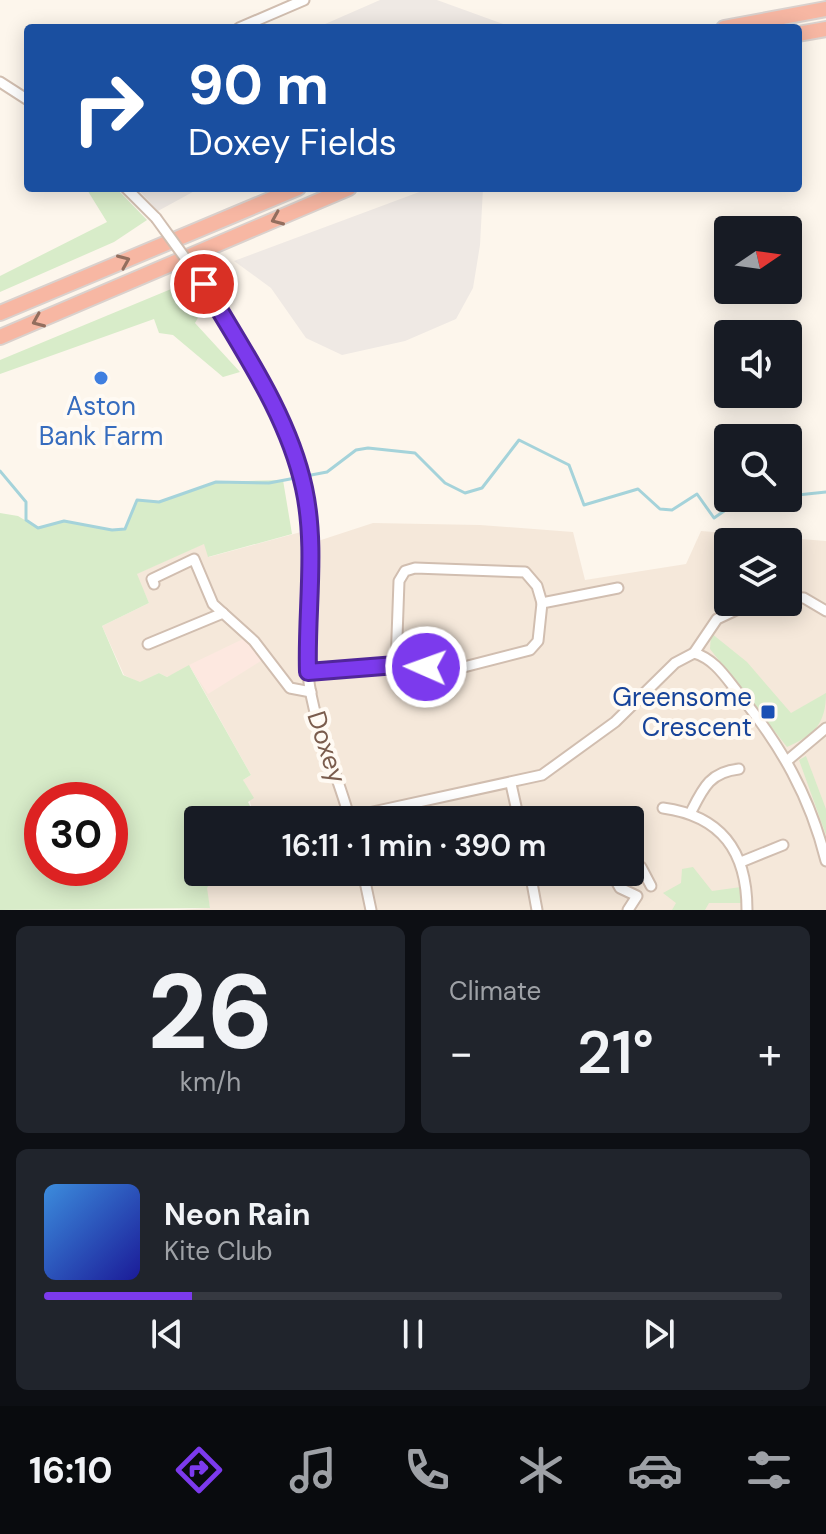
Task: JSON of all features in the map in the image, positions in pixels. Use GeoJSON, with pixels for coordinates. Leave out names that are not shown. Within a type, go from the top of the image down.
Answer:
{"type":"FeatureCollection","features":[{"type":"Feature","properties":{"kind":"highway"},"geometry":{"type":"LineString","coordinates":[[745,24],[826,9]]}},
{"type":"Feature","properties":{"kind":"highway"},"geometry":{"type":"LineString","coordinates":[[802,33],[826,29]]}},
{"type":"Feature","properties":{"kind":"highway"},"geometry":{"type":"LineString","coordinates":[[0,313],[288,192]]}},
{"type":"Feature","properties":{"kind":"highway"},"geometry":{"type":"LineString","coordinates":[[0,337],[340,192]]}},
{"type":"Feature","properties":{"kind":"street"},"geometry":{"type":"LineString","coordinates":[[248,24],[304,0]]}},
{"type":"Feature","properties":{"kind":"street"},"geometry":{"type":"LineString","coordinates":[[0,82],[24,97]]}},
{"type":"Feature","properties":{"kind":"street","name":"Doxey"},"geometry":{"type":"LineString","coordinates":[[130,192],[156,218],[204,284],[287,433],[296,456],[305,490],[310,536],[308,672],[316,719],[346,806]]}},
{"type":"Feature","properties":{"kind":"street"},"geometry":{"type":"LineString","coordinates":[[154,584],[152,579],[194,559],[213,604],[273,662],[290,688],[311,692]]}},
{"type":"Feature","properties":{"kind":"street"},"geometry":{"type":"LineString","coordinates":[[308,672],[396,665],[456,669],[530,650],[538,641],[542,603],[537,586],[525,572],[415,568],[405,571],[399,581],[396,665]]}},
{"type":"Feature","properties":{"kind":"street"},"geometry":{"type":"LineString","coordinates":[[542,603],[618,588]]}},
{"type":"Feature","properties":{"kind":"street"},"geometry":{"type":"LineString","coordinates":[[802,598],[826,611]]}},
{"type":"Feature","properties":{"kind":"street"},"geometry":{"type":"LineString","coordinates":[[148,644],[223,613]]}},
{"type":"Feature","properties":{"kind":"street"},"geometry":{"type":"LineString","coordinates":[[407,806],[511,784],[554,768],[615,722],[675,663],[694,653],[706,630],[723,616]]}},
{"type":"Feature","properties":{"kind":"street"},"geometry":{"type":"LineString","coordinates":[[694,653],[715,665],[788,760],[806,794],[826,861]]}},
{"type":"Feature","properties":{"kind":"street"},"geometry":{"type":"LineString","coordinates":[[788,760],[826,728]]}},
{"type":"Feature","properties":{"kind":"street"},"geometry":{"type":"LineString","coordinates":[[691,812],[706,783],[720,771],[739,769]]}},
{"type":"Feature","properties":{"kind":"street"},"geometry":{"type":"LineString","coordinates":[[511,784],[516,806]]}},
{"type":"Feature","properties":{"kind":"street"},"geometry":{"type":"LineString","coordinates":[[663,808],[703,817],[723,836],[741,862],[747,885],[747,910]]}},
{"type":"Feature","properties":{"kind":"street"},"geometry":{"type":"LineString","coordinates":[[741,862],[783,845]]}},
{"type":"Feature","properties":{"kind":"street"},"geometry":{"type":"LineString","coordinates":[[644,873],[651,886]]}},
{"type":"Feature","properties":{"kind":"street"},"geometry":{"type":"LineString","coordinates":[[366,886],[371,910]]}},
{"type":"Feature","properties":{"kind":"street"},"geometry":{"type":"LineString","coordinates":[[533,886],[537,910]]}},
{"type":"Feature","properties":{"kind":"street"},"geometry":{"type":"LineString","coordinates":[[619,886],[637,896],[628,910]]}},
{"type":"Feature","properties":{"kind":"shaded area"},"geometry":{"type":"Polygon","coordinates":[[[380,0],[437,0],[503,24],[325,24],[380,0]]]}},
{"type":"Feature","properties":{"kind":"shaded area"},"geometry":{"type":"Polygon","coordinates":[[[141,192],[193,192],[158,211],[141,192]]]}},
{"type":"Feature","properties":{"kind":"shaded area"},"geometry":{"type":"Polygon","coordinates":[[[419,192],[483,192],[480,245],[473,288],[456,319],[405,341],[342,355],[306,338],[271,288],[234,261],[419,192]]]}},
{"type":"Feature","properties":{"kind":"shaded area"},"geometry":{"type":"Polygon","coordinates":[[[373,523],[480,525],[573,532],[585,580],[686,564],[701,531],[714,532],[714,616],[802,616],[802,539],[826,541],[826,910],[177,910],[210,908],[207,886],[644,886],[644,806],[251,806],[243,780],[251,775],[190,666],[167,677],[159,673],[140,683],[124,675],[102,626],[149,603],[136,574],[205,543],[209,557],[301,532],[318,541],[373,523]]]}},
{"type":"Feature","properties":{"kind":"shaded area"},"geometry":{"type":"Polygon","coordinates":[[[245,638],[264,659],[208,694],[189,665],[245,638]]]}},
{"type":"Feature","properties":{"kind":"green space"},"geometry":{"type":"Polygon","coordinates":[[[88,192],[120,192],[147,220],[114,242],[0,292],[0,276],[107,222],[88,192]]]}},
{"type":"Feature","properties":{"kind":"green space"},"geometry":{"type":"Polygon","coordinates":[[[188,282],[203,309],[195,323],[240,372],[223,377],[173,335],[159,333],[154,319],[0,374],[0,360],[188,282]]]}},
{"type":"Feature","properties":{"kind":"green space"},"geometry":{"type":"Polygon","coordinates":[[[283,480],[292,534],[208,557],[204,544],[137,574],[149,603],[102,626],[123,675],[140,682],[159,673],[167,677],[189,665],[251,775],[243,780],[254,798],[248,802],[250,806],[184,806],[184,886],[208,886],[210,908],[0,910],[0,513],[18,516],[38,528],[64,521],[111,530],[125,529],[137,500],[159,501],[216,482],[283,480]]]}},
{"type":"Feature","properties":{"kind":"green space"},"geometry":{"type":"Polygon","coordinates":[[[711,633],[747,662],[791,713],[826,693],[824,713],[817,727],[787,747],[710,649],[711,633]]]}},
{"type":"Feature","properties":{"kind":"green space"},"geometry":{"type":"Polygon","coordinates":[[[806,756],[826,809],[826,835],[799,760],[806,756]]]}},
{"type":"Feature","properties":{"kind":"green space"},"geometry":{"type":"Polygon","coordinates":[[[693,867],[712,891],[741,887],[741,903],[709,903],[705,910],[672,910],[676,903],[663,893],[681,883],[682,869],[693,867]]]}},
{"type":"Feature","properties":{"kind":"waterway"},"geometry":{"type":"LineString","coordinates":[[0,471],[26,502],[26,520],[38,528],[64,521],[112,530],[125,529],[137,500],[159,502],[216,482],[269,483],[327,472],[356,450],[368,448],[415,453],[445,483],[465,493],[482,488],[519,440],[569,465],[584,505],[638,489],[660,509],[672,510],[697,494],[714,518],[723,512]]}},
{"type":"Feature","properties":{"kind":"waterway"},"geometry":{"type":"LineString","coordinates":[[802,495],[826,492]]}},
{"type":"Feature","properties":{"kind":"place","name":"Aston Bank Farm"},"geometry":{"type":"Point","coordinates":[101,378]}},
{"type":"Feature","properties":{"kind":"place","name":"Greensome Crescent"},"geometry":{"type":"Point","coordinates":[768,712]}},
{"type":"Feature","properties":{"kind":"route"},"geometry":{"type":"LineString","coordinates":[[204,284],[287,433],[296,456],[305,490],[310,536],[306,633],[308,672],[396,665],[426,667]]}}]}
